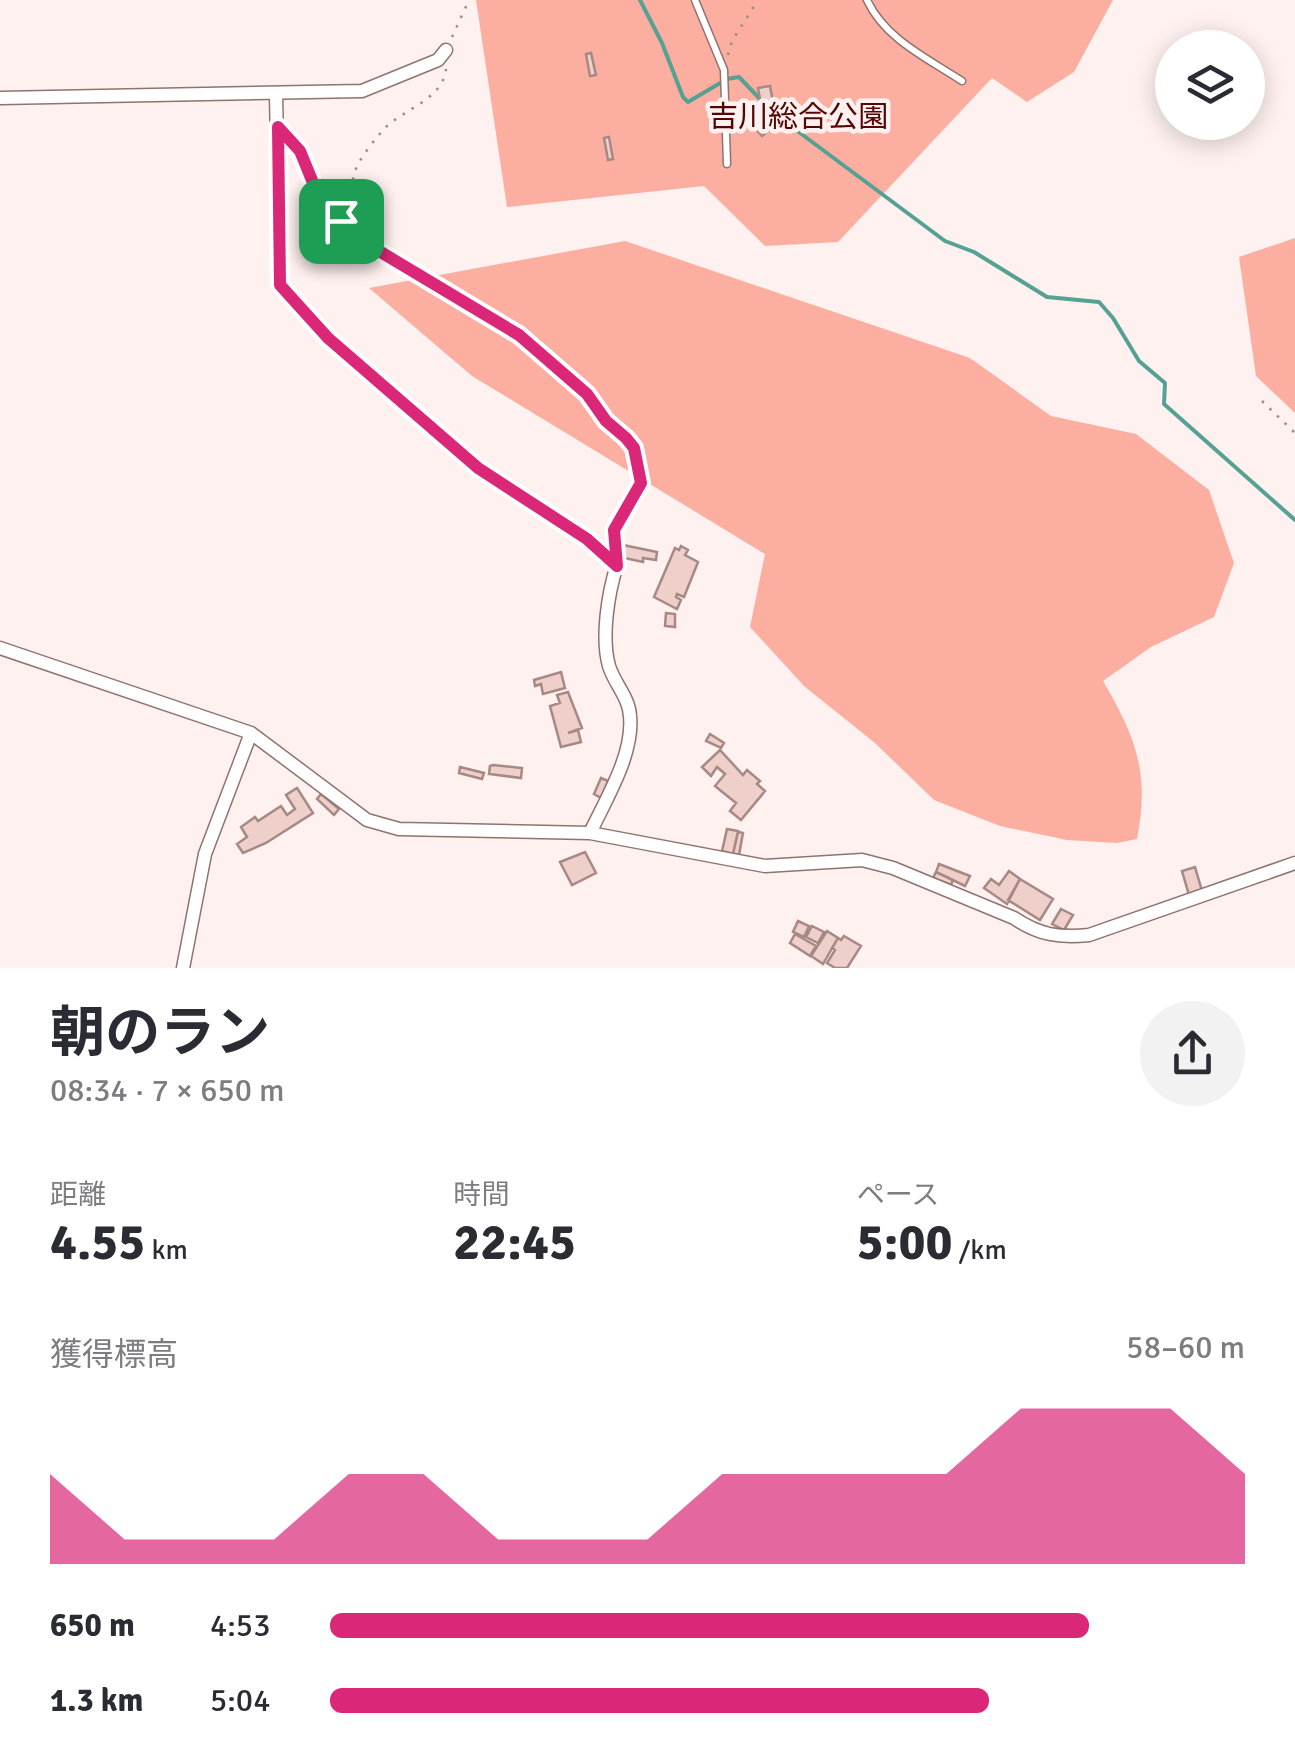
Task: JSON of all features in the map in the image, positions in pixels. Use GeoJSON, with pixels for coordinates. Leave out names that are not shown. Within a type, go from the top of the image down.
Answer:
{"type":"FeatureCollection","features":[{"type":"Feature","properties":{"kind":"street"},"geometry":{"type":"LineString","coordinates":[[0,98],[362,91],[438,60],[446,50]]}},
{"type":"Feature","properties":{"kind":"street"},"geometry":{"type":"LineString","coordinates":[[276,94],[280,285],[328,338],[478,468],[587,539],[617,566],[606,650],[609,667],[628,706],[629,740],[590,832]]}},
{"type":"Feature","properties":{"kind":"street"},"geometry":{"type":"LineString","coordinates":[[0,648],[251,734],[367,820],[399,830],[590,832],[765,866],[862,860],[893,868],[1058,938],[1089,935],[1295,863]]}},
{"type":"Feature","properties":{"kind":"street"},"geometry":{"type":"LineString","coordinates":[[185,968],[206,854],[251,734]]}},
{"type":"Feature","properties":{"kind":"lane"},"geometry":{"type":"LineString","coordinates":[[695,0],[724,70],[726,164]]}},
{"type":"Feature","properties":{"kind":"lane"},"geometry":{"type":"LineString","coordinates":[[866,0],[874,16],[895,38],[962,80]]}},
{"type":"Feature","properties":{"kind":"path"},"geometry":{"type":"LineString","coordinates":[[341,221],[348,210],[355,170],[385,128],[431,96],[446,76],[446,50],[469,0]]}},
{"type":"Feature","properties":{"kind":"path"},"geometry":{"type":"LineString","coordinates":[[724,70],[732,40],[758,0]]}},
{"type":"Feature","properties":{"kind":"path"},"geometry":{"type":"LineString","coordinates":[[278,127],[300,151],[325,212],[341,221],[354,236],[519,335],[587,394],[606,421],[634,448],[641,483],[614,530],[617,566]]}},
{"type":"Feature","properties":{"kind":"path"},"geometry":{"type":"LineString","coordinates":[[1262,401],[1295,433]]}},
{"type":"Feature","properties":{"kind":"green space","name":"吉川総合公園"},"geometry":{"type":"Polygon","coordinates":[[[476,0],[1113,0],[1074,72],[1027,102],[992,78],[838,242],[765,246],[704,186],[507,207],[476,0]]]}},
{"type":"Feature","properties":{"kind":"green space"},"geometry":{"type":"Polygon","coordinates":[[[1295,238],[1295,413],[1256,376],[1239,257],[1295,238]]]}},
{"type":"Feature","properties":{"kind":"green space"},"geometry":{"type":"Polygon","coordinates":[[[625,241],[970,358],[1051,416],[1136,434],[1209,490],[1234,563],[1214,617],[1151,647],[1103,681],[1124,720],[1137,756],[1142,794],[1137,839],[1117,843],[1067,840],[1000,826],[934,800],[875,743],[804,686],[750,627],[765,554],[472,376],[369,288],[625,241]]]}},
{"type":"Feature","properties":{"kind":"building"},"geometry":{"type":"Polygon","coordinates":[[[591,53],[596,75],[590,76],[586,54],[591,53]]]}},
{"type":"Feature","properties":{"kind":"building"},"geometry":{"type":"Polygon","coordinates":[[[770,86],[773,102],[788,113],[762,136],[754,127],[759,122],[756,105],[761,104],[758,88],[770,86]]]}},
{"type":"Feature","properties":{"kind":"building"},"geometry":{"type":"Polygon","coordinates":[[[609,137],[613,159],[608,160],[604,138],[609,137]]]}},
{"type":"Feature","properties":{"kind":"building"},"geometry":{"type":"Polygon","coordinates":[[[623,545],[657,552],[656,560],[643,558],[643,562],[620,557],[623,545]]]}},
{"type":"Feature","properties":{"kind":"building"},"geometry":{"type":"Polygon","coordinates":[[[681,546],[688,550],[685,555],[698,562],[684,597],[677,594],[681,600],[677,609],[654,597],[675,548],[679,550],[681,546]]]}},
{"type":"Feature","properties":{"kind":"building"},"geometry":{"type":"Polygon","coordinates":[[[666,613],[675,614],[675,627],[665,626],[666,613]]]}},
{"type":"Feature","properties":{"kind":"building"},"geometry":{"type":"Polygon","coordinates":[[[561,672],[565,688],[543,694],[541,684],[535,686],[534,680],[561,672]]]}},
{"type":"Feature","properties":{"kind":"building"},"geometry":{"type":"Polygon","coordinates":[[[568,692],[582,728],[568,733],[578,730],[581,742],[561,747],[550,706],[560,703],[557,695],[568,692]]]}},
{"type":"Feature","properties":{"kind":"building"},"geometry":{"type":"Polygon","coordinates":[[[710,734],[724,743],[721,748],[706,741],[710,734]]]}},
{"type":"Feature","properties":{"kind":"building"},"geometry":{"type":"Polygon","coordinates":[[[720,750],[743,775],[747,770],[760,781],[757,784],[765,791],[741,820],[730,811],[736,803],[715,786],[725,774],[717,767],[711,776],[702,767],[720,750]]]}},
{"type":"Feature","properties":{"kind":"building"},"geometry":{"type":"Polygon","coordinates":[[[493,765],[522,768],[521,778],[489,774],[493,765]]]}},
{"type":"Feature","properties":{"kind":"building"},"geometry":{"type":"Polygon","coordinates":[[[460,767],[484,773],[482,779],[459,773],[460,767]]]}},
{"type":"Feature","properties":{"kind":"building"},"geometry":{"type":"Polygon","coordinates":[[[601,778],[608,781],[601,798],[594,794],[601,778]]]}},
{"type":"Feature","properties":{"kind":"building"},"geometry":{"type":"Polygon","coordinates":[[[297,788],[313,813],[243,853],[237,844],[247,837],[241,827],[281,806],[287,815],[295,809],[286,795],[297,788]]]}},
{"type":"Feature","properties":{"kind":"building"},"geometry":{"type":"Polygon","coordinates":[[[321,794],[339,809],[334,815],[317,799],[321,794]]]}},
{"type":"Feature","properties":{"kind":"building"},"geometry":{"type":"Polygon","coordinates":[[[727,829],[738,831],[733,854],[722,851],[727,829]]]}},
{"type":"Feature","properties":{"kind":"building"},"geometry":{"type":"Polygon","coordinates":[[[738,832],[743,833],[739,855],[733,854],[738,832]]]}},
{"type":"Feature","properties":{"kind":"building"},"geometry":{"type":"Polygon","coordinates":[[[585,852],[596,873],[572,885],[560,862],[585,852]]]}},
{"type":"Feature","properties":{"kind":"building"},"geometry":{"type":"Polygon","coordinates":[[[939,864],[970,876],[965,886],[936,872],[939,864]]]}},
{"type":"Feature","properties":{"kind":"building"},"geometry":{"type":"Polygon","coordinates":[[[1195,867],[1202,891],[1189,895],[1182,871],[1195,867]]]}},
{"type":"Feature","properties":{"kind":"building"},"geometry":{"type":"Polygon","coordinates":[[[1009,871],[1020,879],[1007,904],[984,888],[991,879],[999,885],[1009,871]]]}},
{"type":"Feature","properties":{"kind":"building"},"geometry":{"type":"Polygon","coordinates":[[[936,872],[953,880],[951,885],[933,878],[936,872]]]}},
{"type":"Feature","properties":{"kind":"building"},"geometry":{"type":"Polygon","coordinates":[[[1020,879],[1053,899],[1040,920],[1008,900],[1020,879]]]}},
{"type":"Feature","properties":{"kind":"building"},"geometry":{"type":"Polygon","coordinates":[[[1061,909],[1073,915],[1064,930],[1052,924],[1061,909]]]}},
{"type":"Feature","properties":{"kind":"building"},"geometry":{"type":"Polygon","coordinates":[[[798,921],[809,926],[804,937],[793,932],[798,921]]]}},
{"type":"Feature","properties":{"kind":"building"},"geometry":{"type":"Polygon","coordinates":[[[812,926],[824,932],[818,943],[806,937],[812,926]]]}},
{"type":"Feature","properties":{"kind":"building"},"geometry":{"type":"Polygon","coordinates":[[[827,931],[838,938],[823,964],[811,956],[827,931]]]}},
{"type":"Feature","properties":{"kind":"building"},"geometry":{"type":"Polygon","coordinates":[[[795,934],[816,946],[810,956],[790,943],[795,934]]]}},
{"type":"Feature","properties":{"kind":"building"},"geometry":{"type":"Polygon","coordinates":[[[844,936],[861,946],[847,968],[835,968],[827,963],[838,938],[844,936]]]}},
{"type":"Feature","properties":{"kind":"waterway"},"geometry":{"type":"LineString","coordinates":[[640,0],[688,102],[727,79],[739,77],[762,101]]}},
{"type":"Feature","properties":{"kind":"waterway"},"geometry":{"type":"LineString","coordinates":[[780,118],[945,241],[974,252],[1047,297],[1099,302],[1139,361],[1165,383],[1164,404],[1295,520]]}},
{"type":"Feature","properties":{"kind":"route"},"geometry":{"type":"LineString","coordinates":[[278,127],[300,151],[325,212],[341,221],[354,236],[519,335],[587,394],[606,421],[626,438],[634,448],[641,483],[614,530],[617,566],[587,539],[478,468],[328,338],[280,285],[278,127]]}}]}
